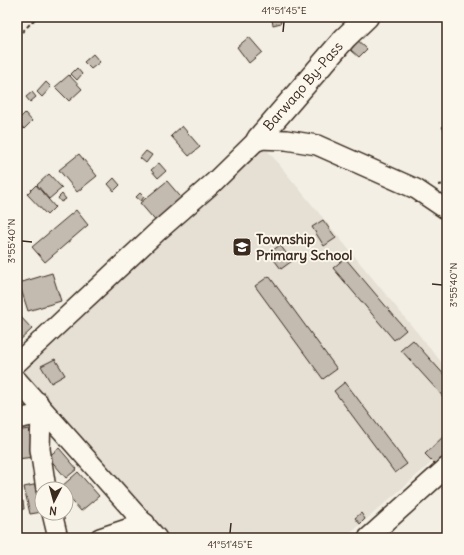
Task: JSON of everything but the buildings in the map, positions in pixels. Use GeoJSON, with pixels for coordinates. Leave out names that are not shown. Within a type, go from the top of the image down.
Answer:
{"type":"FeatureCollection","features":[{"type":"Feature","properties":{"kind":"highway","name":"Barwaqo By-Pass"},"geometry":{"type":"LineString","coordinates":[[258,139],[345,38],[367,17]]}},
{"type":"Feature","properties":{"kind":"street"},"geometry":{"type":"LineString","coordinates":[[17,363],[157,232],[213,183],[258,139],[286,140],[317,144],[416,189],[447,210]]}},
{"type":"Feature","properties":{"kind":"street"},"geometry":{"type":"LineString","coordinates":[[17,380],[39,408],[157,538]]}},
{"type":"Feature","properties":{"kind":"street"},"geometry":{"type":"LineString","coordinates":[[17,419],[39,408]]}},
{"type":"Feature","properties":{"kind":"street"},"geometry":{"type":"LineString","coordinates":[[39,408],[40,449],[45,481]]}},
{"type":"Feature","properties":{"kind":"street"},"geometry":{"type":"LineString","coordinates":[[368,538],[447,467]]}},
{"type":"Feature","properties":{"kind":"street"},"geometry":{"type":"LineString","coordinates":[[54,521],[58,538]]}},
{"type":"Feature","properties":{"kind":"street"},"geometry":{"type":"LineString","coordinates":[[100,538],[144,523]]}},
{"type":"Feature","properties":{"kind":"path"},"geometry":{"type":"LineString","coordinates":[[17,37],[37,17]]}},
{"type":"Feature","properties":{"kind":"shaded area","name":"Township Primary School"},"geometry":{"type":"Polygon","coordinates":[[[258,139],[447,369],[447,449],[345,538],[160,538],[17,377],[17,355],[258,139]]]}},
{"type":"Feature","properties":{"kind":"place","name":"Township Primary School"},"geometry":{"type":"Point","coordinates":[242,247]}}]}
